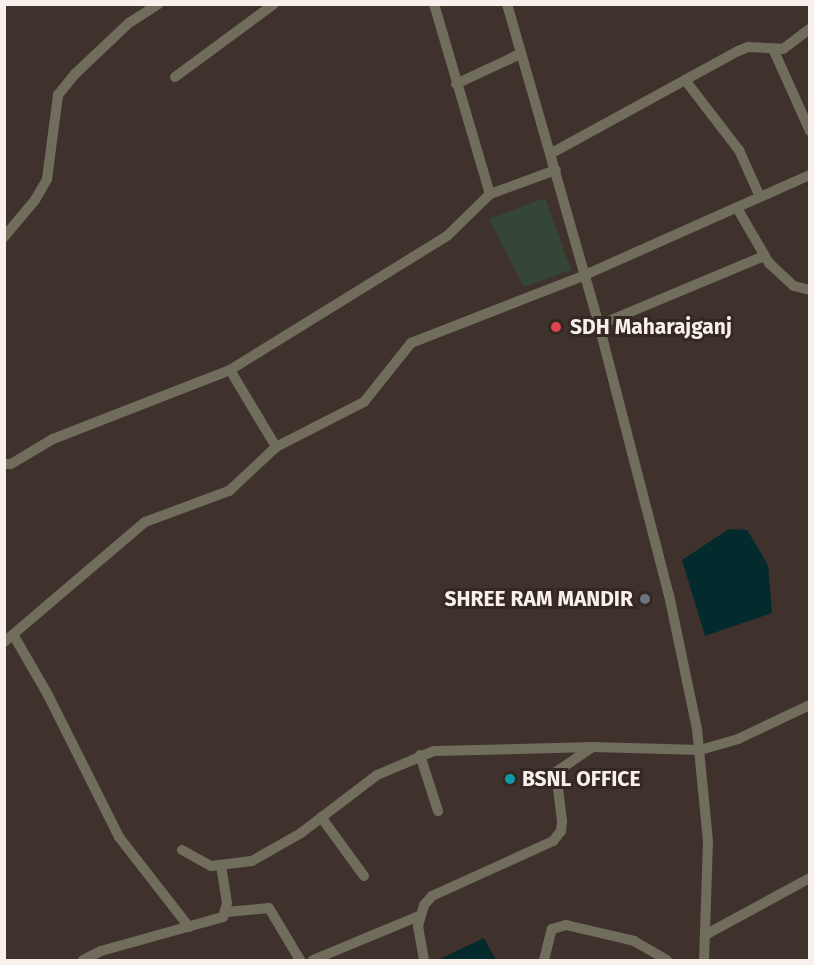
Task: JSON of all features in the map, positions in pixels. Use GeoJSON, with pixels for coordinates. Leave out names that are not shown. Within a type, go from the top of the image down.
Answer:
{"type":"FeatureCollection","features":[{"type":"Feature","properties":{"kind":"street"},"geometry":{"type":"LineString","coordinates":[[4,237],[36,200],[47,179],[58,95],[75,74],[129,23],[158,4]]}},
{"type":"Feature","properties":{"kind":"street"},"geometry":{"type":"LineString","coordinates":[[176,77],[274,4]]}},
{"type":"Feature","properties":{"kind":"street"},"geometry":{"type":"LineString","coordinates":[[434,4],[490,194]]}},
{"type":"Feature","properties":{"kind":"street"},"geometry":{"type":"LineString","coordinates":[[507,4],[599,325],[669,595],[700,750],[708,841],[704,960]]}},
{"type":"Feature","properties":{"kind":"street"},"geometry":{"type":"LineString","coordinates":[[550,154],[748,47],[774,51],[783,49],[810,29]]}},
{"type":"Feature","properties":{"kind":"street"},"geometry":{"type":"LineString","coordinates":[[774,51],[810,132]]}},
{"type":"Feature","properties":{"kind":"street"},"geometry":{"type":"LineString","coordinates":[[456,84],[520,54]]}},
{"type":"Feature","properties":{"kind":"street"},"geometry":{"type":"LineString","coordinates":[[685,80],[739,150],[760,197]]}},
{"type":"Feature","properties":{"kind":"street"},"geometry":{"type":"LineString","coordinates":[[4,464],[11,464],[53,439],[230,370],[447,236],[490,194],[556,170]]}},
{"type":"Feature","properties":{"kind":"street"},"geometry":{"type":"LineString","coordinates":[[189,927],[119,837],[48,695],[9,639],[136,528],[164,512],[236,487],[276,447],[364,402],[403,349],[424,336],[585,275],[810,175]]}},
{"type":"Feature","properties":{"kind":"street"},"geometry":{"type":"LineString","coordinates":[[737,208],[764,256],[795,286],[810,290]]}},
{"type":"Feature","properties":{"kind":"street"},"geometry":{"type":"LineString","coordinates":[[599,325],[764,256]]}},
{"type":"Feature","properties":{"kind":"street"},"geometry":{"type":"LineString","coordinates":[[230,370],[276,447]]}},
{"type":"Feature","properties":{"kind":"street"},"geometry":{"type":"LineString","coordinates":[[182,850],[202,863],[221,867],[252,861],[284,845],[377,775],[420,754],[447,749],[593,747],[700,750],[738,739],[810,705]]}},
{"type":"Feature","properties":{"kind":"street"},"geometry":{"type":"LineString","coordinates":[[313,960],[419,916],[432,897],[553,841],[561,831],[562,820],[556,772],[593,747]]}},
{"type":"Feature","properties":{"kind":"street"},"geometry":{"type":"LineString","coordinates":[[420,754],[438,811]]}},
{"type":"Feature","properties":{"kind":"street"},"geometry":{"type":"LineString","coordinates":[[321,817],[364,876]]}},
{"type":"Feature","properties":{"kind":"street"},"geometry":{"type":"LineString","coordinates":[[221,867],[227,912]]}},
{"type":"Feature","properties":{"kind":"street"},"geometry":{"type":"LineString","coordinates":[[705,934],[810,878]]}},
{"type":"Feature","properties":{"kind":"street"},"geometry":{"type":"LineString","coordinates":[[83,960],[101,951],[223,917],[227,912],[269,908],[300,960]]}},
{"type":"Feature","properties":{"kind":"street"},"geometry":{"type":"LineString","coordinates":[[419,916],[424,960]]}},
{"type":"Feature","properties":{"kind":"street"},"geometry":{"type":"LineString","coordinates":[[544,960],[547,936],[552,929],[566,925],[634,940],[667,960]]}},
{"type":"Feature","properties":{"kind":"green space"},"geometry":{"type":"Polygon","coordinates":[[[545,198],[571,270],[524,287],[489,219],[545,198]]]}},
{"type":"Feature","properties":{"kind":"water"},"geometry":{"type":"Polygon","coordinates":[[[729,529],[747,530],[768,565],[772,613],[705,636],[682,560],[729,529]]]}},
{"type":"Feature","properties":{"kind":"water"},"geometry":{"type":"Polygon","coordinates":[[[484,938],[496,960],[438,960],[484,938]]]}},
{"type":"Feature","properties":{"kind":"place","name":"SDH Maharajganj"},"geometry":{"type":"Point","coordinates":[556,327]}},
{"type":"Feature","properties":{"kind":"place","name":"SHREE RAM MANDIR"},"geometry":{"type":"Point","coordinates":[645,599]}},
{"type":"Feature","properties":{"kind":"place","name":"BSNL OFFICE"},"geometry":{"type":"Point","coordinates":[510,779]}}]}
